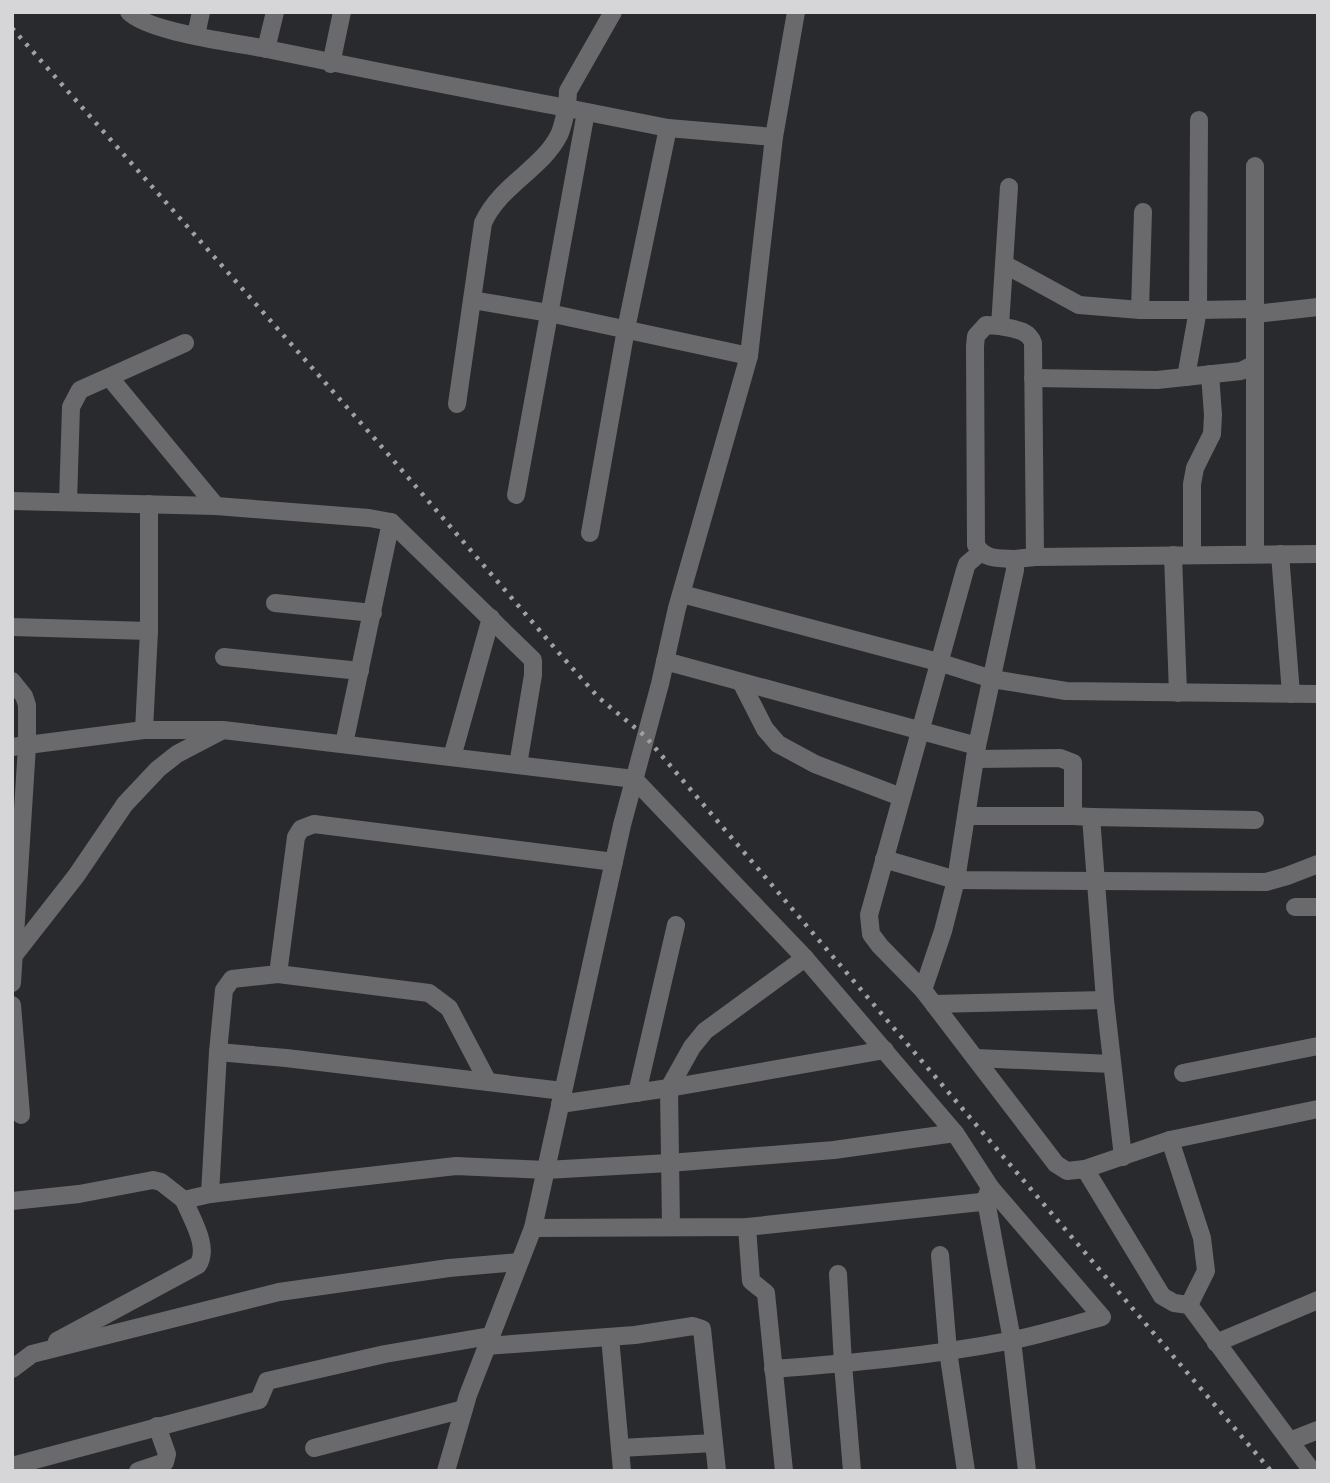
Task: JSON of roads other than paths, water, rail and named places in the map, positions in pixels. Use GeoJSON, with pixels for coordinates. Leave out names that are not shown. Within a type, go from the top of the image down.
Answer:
{"type":"FeatureCollection","features":[{"type":"Feature","properties":{"kind":"street"},"geometry":{"type":"LineString","coordinates":[[129,12],[139,21],[331,64],[668,128],[774,137]]}},
{"type":"Feature","properties":{"kind":"street"},"geometry":{"type":"LineString","coordinates":[[195,35],[201,12]]}},
{"type":"Feature","properties":{"kind":"street"},"geometry":{"type":"LineString","coordinates":[[266,49],[275,12]]}},
{"type":"Feature","properties":{"kind":"street"},"geometry":{"type":"LineString","coordinates":[[331,64],[342,12]]}},
{"type":"Feature","properties":{"kind":"street"},"geometry":{"type":"LineString","coordinates":[[457,404],[484,223],[495,202],[537,162],[558,136],[567,108],[568,91],[613,12]]}},
{"type":"Feature","properties":{"kind":"street"},"geometry":{"type":"LineString","coordinates":[[446,1471],[488,1341],[533,1228],[634,779],[682,594],[749,356],[774,137],[796,12]]}},
{"type":"Feature","properties":{"kind":"street"},"geometry":{"type":"LineString","coordinates":[[516,495],[586,112]]}},
{"type":"Feature","properties":{"kind":"street"},"geometry":{"type":"LineString","coordinates":[[1186,377],[1198,310],[1199,120]]}},
{"type":"Feature","properties":{"kind":"street"},"geometry":{"type":"LineString","coordinates":[[590,533],[626,329],[668,128]]}},
{"type":"Feature","properties":{"kind":"street"},"geometry":{"type":"LineString","coordinates":[[1255,166],[1255,554]]}},
{"type":"Feature","properties":{"kind":"street"},"geometry":{"type":"LineString","coordinates":[[1000,326],[1009,187]]}},
{"type":"Feature","properties":{"kind":"street"},"geometry":{"type":"LineString","coordinates":[[1140,310],[1143,212]]}},
{"type":"Feature","properties":{"kind":"street"},"geometry":{"type":"LineString","coordinates":[[1004,264],[1079,305],[1140,310],[1255,312],[1318,307]]}},
{"type":"Feature","properties":{"kind":"street"},"geometry":{"type":"LineString","coordinates":[[472,300],[550,313],[749,356]]}},
{"type":"Feature","properties":{"kind":"street"},"geometry":{"type":"LineString","coordinates":[[1035,557],[1033,343],[1029,335],[1000,326],[986,325],[976,336],[975,346],[976,545],[981,553],[1015,559],[1318,554]]}},
{"type":"Feature","properties":{"kind":"street"},"geometry":{"type":"LineString","coordinates":[[68,502],[73,400],[79,390],[186,343]]}},
{"type":"Feature","properties":{"kind":"street"},"geometry":{"type":"LineString","coordinates":[[1033,378],[1157,380],[1241,371],[1255,364]]}},
{"type":"Feature","properties":{"kind":"street"},"geometry":{"type":"LineString","coordinates":[[1192,555],[1192,484],[1195,468],[1212,434],[1210,374]]}},
{"type":"Feature","properties":{"kind":"street"},"geometry":{"type":"LineString","coordinates":[[110,378],[216,506]]}},
{"type":"Feature","properties":{"kind":"street"},"geometry":{"type":"LineString","coordinates":[[12,501],[216,506],[343,515],[391,522],[533,660],[533,675],[518,765]]}},
{"type":"Feature","properties":{"kind":"street"},"geometry":{"type":"LineString","coordinates":[[144,730],[149,631],[149,504]]}},
{"type":"Feature","properties":{"kind":"street"},"geometry":{"type":"LineString","coordinates":[[344,744],[391,522]]}},
{"type":"Feature","properties":{"kind":"street"},"geometry":{"type":"LineString","coordinates":[[981,553],[965,570],[938,662],[869,915],[872,934],[880,946],[929,997],[1056,1164],[1067,1171],[1085,1169],[1170,1140],[1318,1109]]}},
{"type":"Feature","properties":{"kind":"street"},"geometry":{"type":"LineString","coordinates":[[1280,554],[1291,694]]}},
{"type":"Feature","properties":{"kind":"street"},"geometry":{"type":"LineString","coordinates":[[1173,555],[1178,693]]}},
{"type":"Feature","properties":{"kind":"street"},"geometry":{"type":"LineString","coordinates":[[929,997],[956,880],[976,753],[1015,570],[1015,559]]}},
{"type":"Feature","properties":{"kind":"street"},"geometry":{"type":"LineString","coordinates":[[682,594],[938,662],[992,679],[1066,691],[1318,694]]}},
{"type":"Feature","properties":{"kind":"street"},"geometry":{"type":"LineString","coordinates":[[275,603],[373,613]]}},
{"type":"Feature","properties":{"kind":"street"},"geometry":{"type":"LineString","coordinates":[[452,757],[491,618]]}},
{"type":"Feature","properties":{"kind":"street"},"geometry":{"type":"LineString","coordinates":[[12,626],[149,631]]}},
{"type":"Feature","properties":{"kind":"street"},"geometry":{"type":"LineString","coordinates":[[224,657],[360,671]]}},
{"type":"Feature","properties":{"kind":"street"},"geometry":{"type":"LineString","coordinates":[[665,661],[919,732],[976,753],[1060,758],[1073,763],[1096,881],[1105,1000],[1123,1157]]}},
{"type":"Feature","properties":{"kind":"street"},"geometry":{"type":"LineString","coordinates":[[12,681],[24,696],[27,705],[20,747],[12,983]]}},
{"type":"Feature","properties":{"kind":"street"},"geometry":{"type":"LineString","coordinates":[[741,682],[765,729],[778,744],[815,764],[901,797]]}},
{"type":"Feature","properties":{"kind":"street"},"geometry":{"type":"LineString","coordinates":[[20,747],[144,730],[222,730],[634,779],[805,958],[955,1133],[987,1196],[1102,1317],[1012,1340],[948,1351],[843,1364],[774,1369]]}},
{"type":"Feature","properties":{"kind":"street"},"geometry":{"type":"LineString","coordinates":[[15,954],[76,876],[125,804],[158,769],[177,754],[222,730]]}},
{"type":"Feature","properties":{"kind":"street"},"geometry":{"type":"LineString","coordinates":[[967,816],[1255,820]]}},
{"type":"Feature","properties":{"kind":"street"},"geometry":{"type":"LineString","coordinates":[[278,974],[296,836],[301,829],[314,824],[614,862]]}},
{"type":"Feature","properties":{"kind":"street"},"geometry":{"type":"LineString","coordinates":[[884,859],[956,880],[1266,882],[1318,864]]}},
{"type":"Feature","properties":{"kind":"street"},"geometry":{"type":"LineString","coordinates":[[1295,907],[1318,907]]}},
{"type":"Feature","properties":{"kind":"street"},"geometry":{"type":"LineString","coordinates":[[637,1093],[676,925]]}},
{"type":"Feature","properties":{"kind":"street"},"geometry":{"type":"LineString","coordinates":[[671,1227],[669,1088],[692,1047],[705,1031],[805,958]]}},
{"type":"Feature","properties":{"kind":"street"},"geometry":{"type":"LineString","coordinates":[[210,1194],[224,990],[232,979],[278,974],[429,993],[449,1008],[488,1082]]}},
{"type":"Feature","properties":{"kind":"street"},"geometry":{"type":"LineString","coordinates":[[929,997],[1105,1000]]}},
{"type":"Feature","properties":{"kind":"street"},"geometry":{"type":"LineString","coordinates":[[12,1005],[15,1078],[21,1115]]}},
{"type":"Feature","properties":{"kind":"street"},"geometry":{"type":"LineString","coordinates":[[1183,1073],[1318,1046]]}},
{"type":"Feature","properties":{"kind":"street"},"geometry":{"type":"LineString","coordinates":[[218,1052],[488,1082],[561,1098],[637,1093],[884,1050]]}},
{"type":"Feature","properties":{"kind":"street"},"geometry":{"type":"LineString","coordinates":[[975,1058],[1112,1064]]}},
{"type":"Feature","properties":{"kind":"street"},"geometry":{"type":"LineString","coordinates":[[184,1199],[456,1166],[546,1170],[669,1163],[834,1150],[955,1133]]}},
{"type":"Feature","properties":{"kind":"street"},"geometry":{"type":"LineString","coordinates":[[1170,1140],[1202,1238],[1206,1271],[1189,1305]]}},
{"type":"Feature","properties":{"kind":"street"},"geometry":{"type":"LineString","coordinates":[[1085,1169],[1162,1296],[1174,1303],[1189,1305],[1312,1471]]}},
{"type":"Feature","properties":{"kind":"street"},"geometry":{"type":"LineString","coordinates":[[12,1201],[79,1194],[153,1180],[161,1182],[184,1199],[203,1257],[198,1265],[32,1354],[12,1368]]}},
{"type":"Feature","properties":{"kind":"street"},"geometry":{"type":"LineString","coordinates":[[533,1228],[747,1227],[975,1202],[987,1196]]}},
{"type":"Feature","properties":{"kind":"street"},"geometry":{"type":"LineString","coordinates":[[987,1196],[1012,1340],[1027,1471]]}},
{"type":"Feature","properties":{"kind":"street"},"geometry":{"type":"LineString","coordinates":[[747,1227],[751,1281],[766,1293],[784,1471]]}},
{"type":"Feature","properties":{"kind":"street"},"geometry":{"type":"LineString","coordinates":[[940,1255],[948,1351],[966,1471]]}},
{"type":"Feature","properties":{"kind":"street"},"geometry":{"type":"LineString","coordinates":[[32,1354],[279,1292],[449,1268],[519,1262]]}},
{"type":"Feature","properties":{"kind":"street"},"geometry":{"type":"LineString","coordinates":[[838,1273],[852,1471]]}},
{"type":"Feature","properties":{"kind":"street"},"geometry":{"type":"LineString","coordinates":[[1216,1343],[1318,1300]]}},
{"type":"Feature","properties":{"kind":"street"},"geometry":{"type":"LineString","coordinates":[[12,1466],[259,1399],[267,1381],[385,1354],[488,1341],[610,1337],[693,1326],[702,1329],[717,1471]]}},
{"type":"Feature","properties":{"kind":"street"},"geometry":{"type":"LineString","coordinates":[[610,1337],[622,1471]]}},
{"type":"Feature","properties":{"kind":"street"},"geometry":{"type":"LineString","coordinates":[[314,1448],[464,1409]]}},
{"type":"Feature","properties":{"kind":"street"},"geometry":{"type":"LineString","coordinates":[[138,1471],[165,1462],[167,1454],[157,1426]]}},
{"type":"Feature","properties":{"kind":"street"},"geometry":{"type":"LineString","coordinates":[[1290,1441],[1318,1430]]}},
{"type":"Feature","properties":{"kind":"street"},"geometry":{"type":"LineString","coordinates":[[620,1448],[714,1443]]}},
{"type":"Feature","properties":{"kind":"railway"},"geometry":{"type":"LineString","coordinates":[[12,28],[375,439],[598,697],[645,736],[1271,1471]]}}]}
